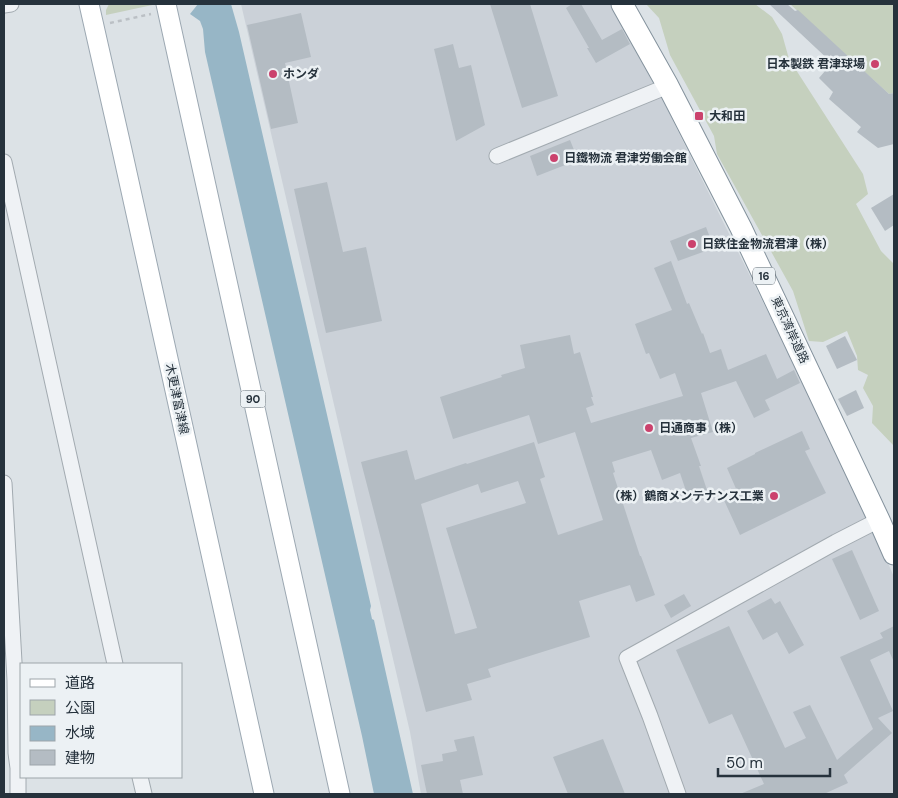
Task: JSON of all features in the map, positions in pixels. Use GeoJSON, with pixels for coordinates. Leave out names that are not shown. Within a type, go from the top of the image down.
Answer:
{"type":"FeatureCollection","features":[{"type":"Feature","properties":{"kind":"highway","name":"東京湾岸道路"},"geometry":{"type":"LineString","coordinates":[[622,4],[668,86],[741,228],[894,554]]}},
{"type":"Feature","properties":{"kind":"main road","name":"木更津富津線"},"geometry":{"type":"LineString","coordinates":[[88,4],[264,794]]}},
{"type":"Feature","properties":{"kind":"main road","name":"90"},"geometry":{"type":"LineString","coordinates":[[161,8],[340,794]]}},
{"type":"Feature","properties":{"kind":"street"},"geometry":{"type":"LineString","coordinates":[[4,5],[11,4]]}},
{"type":"Feature","properties":{"kind":"street"},"geometry":{"type":"LineString","coordinates":[[498,156],[668,86]]}},
{"type":"Feature","properties":{"kind":"street"},"geometry":{"type":"LineString","coordinates":[[4,162],[115,663]]}},
{"type":"Feature","properties":{"kind":"street"},"geometry":{"type":"LineString","coordinates":[[4,483],[5,531],[15,680],[18,794]]}},
{"type":"Feature","properties":{"kind":"street"},"geometry":{"type":"LineString","coordinates":[[678,794],[627,658],[879,520]]}},
{"type":"Feature","properties":{"kind":"street"},"geometry":{"type":"LineString","coordinates":[[140,778],[144,794]]}},
{"type":"Feature","properties":{"kind":"path"},"geometry":{"type":"LineString","coordinates":[[109,24],[161,8]]}},
{"type":"Feature","properties":{"kind":"shaded area"},"geometry":{"type":"Polygon","coordinates":[[[241,4],[610,4],[663,101],[854,485],[894,577],[894,794],[421,794],[410,732],[241,4]]]}},
{"type":"Feature","properties":{"kind":"green space"},"geometry":{"type":"Polygon","coordinates":[[[109,4],[157,4],[106,15],[109,4]]]}},
{"type":"Feature","properties":{"kind":"green space"},"geometry":{"type":"Polygon","coordinates":[[[646,4],[755,4],[772,17],[782,34],[789,59],[863,174],[868,194],[856,204],[881,251],[894,264],[894,446],[872,423],[873,406],[863,388],[868,375],[858,370],[857,356],[847,331],[823,342],[809,341],[793,291],[717,154],[714,136],[670,55],[659,18],[646,4]]]}},
{"type":"Feature","properties":{"kind":"green space","name":"日本製鉄 君津球場"},"geometry":{"type":"Polygon","coordinates":[[[790,4],[894,4],[894,93],[889,94],[790,4]]]}},
{"type":"Feature","properties":{"kind":"water"},"geometry":{"type":"Polygon","coordinates":[[[198,4],[231,4],[239,32],[413,794],[374,794],[205,52],[203,29],[200,21],[190,14],[198,4]]]}},
{"type":"Feature","properties":{"kind":"building"},"geometry":{"type":"Polygon","coordinates":[[[490,4],[530,4],[558,96],[522,108],[490,4]]]}},
{"type":"Feature","properties":{"kind":"building"},"geometry":{"type":"Polygon","coordinates":[[[572,4],[581,4],[602,40],[622,29],[630,44],[596,63],[566,8],[572,4]]]}},
{"type":"Feature","properties":{"kind":"building"},"geometry":{"type":"Polygon","coordinates":[[[769,4],[787,4],[795,11],[798,10],[889,94],[894,93],[894,144],[878,148],[857,132],[861,127],[829,99],[833,92],[819,78],[832,63],[769,4]]]}},
{"type":"Feature","properties":{"kind":"building","name":"ホンダ"},"geometry":{"type":"Polygon","coordinates":[[[301,13],[311,57],[285,63],[298,123],[271,129],[247,25],[301,13]]]}},
{"type":"Feature","properties":{"kind":"building"},"geometry":{"type":"Polygon","coordinates":[[[453,44],[459,68],[471,65],[485,125],[456,141],[434,49],[453,44]]]}},
{"type":"Feature","properties":{"kind":"building","name":"日鐵物流 君津労働会館"},"geometry":{"type":"Polygon","coordinates":[[[570,140],[578,160],[537,176],[530,156],[570,140]]]}},
{"type":"Feature","properties":{"kind":"building"},"geometry":{"type":"Polygon","coordinates":[[[327,182],[343,252],[366,247],[382,321],[326,333],[294,189],[327,182]]]}},
{"type":"Feature","properties":{"kind":"building"},"geometry":{"type":"Polygon","coordinates":[[[894,194],[894,225],[885,231],[871,208],[894,194]]]}},
{"type":"Feature","properties":{"kind":"building","name":"日鉄住金物流君津（株）"},"geometry":{"type":"Polygon","coordinates":[[[706,227],[714,248],[678,261],[670,241],[706,227]]]}},
{"type":"Feature","properties":{"kind":"building"},"geometry":{"type":"Polygon","coordinates":[[[671,261],[687,304],[689,303],[710,353],[721,349],[728,370],[766,354],[777,379],[794,370],[800,383],[765,400],[770,410],[754,418],[736,381],[701,393],[713,432],[691,438],[708,493],[689,500],[680,473],[662,480],[651,450],[612,462],[615,472],[613,473],[655,595],[636,602],[630,585],[579,601],[590,637],[488,669],[491,677],[467,684],[472,700],[426,712],[361,462],[407,450],[415,480],[534,442],[545,477],[540,479],[558,535],[603,520],[575,432],[538,444],[529,415],[453,439],[440,397],[525,368],[520,345],[570,335],[574,354],[580,352],[593,397],[591,397],[594,405],[586,408],[591,423],[683,396],[675,373],[660,379],[649,353],[646,354],[635,324],[672,310],[654,268],[671,261]],[[518,481],[481,493],[478,484],[421,504],[455,634],[477,628],[446,528],[526,503],[518,481]]]}},
{"type":"Feature","properties":{"kind":"building"},"geometry":{"type":"Polygon","coordinates":[[[845,336],[857,360],[837,369],[826,346],[845,336]]]}},
{"type":"Feature","properties":{"kind":"building"},"geometry":{"type":"Polygon","coordinates":[[[856,390],[864,408],[847,416],[838,399],[856,390]]]}},
{"type":"Feature","properties":{"kind":"building","name":"（株）鶴商メンテナンス工業"},"geometry":{"type":"Polygon","coordinates":[[[802,431],[810,449],[805,451],[826,493],[740,535],[723,498],[737,491],[727,468],[802,431]]]}},
{"type":"Feature","properties":{"kind":"building"},"geometry":{"type":"Polygon","coordinates":[[[852,550],[879,611],[860,620],[832,559],[852,550]]]}},
{"type":"Feature","properties":{"kind":"building"},"geometry":{"type":"Polygon","coordinates":[[[684,594],[691,606],[671,618],[664,605],[684,594]]]}},
{"type":"Feature","properties":{"kind":"building"},"geometry":{"type":"Polygon","coordinates":[[[771,598],[775,604],[780,601],[804,645],[789,654],[777,632],[763,640],[747,611],[771,598]]]}},
{"type":"Feature","properties":{"kind":"building"},"geometry":{"type":"Polygon","coordinates":[[[729,626],[785,748],[806,738],[793,712],[810,705],[837,760],[873,729],[840,657],[883,638],[880,633],[894,626],[894,662],[889,651],[870,660],[893,711],[878,718],[892,733],[844,775],[848,783],[824,794],[740,794],[764,784],[732,714],[709,724],[676,650],[729,626]]]}},
{"type":"Feature","properties":{"kind":"building"},"geometry":{"type":"Polygon","coordinates":[[[474,736],[483,775],[460,780],[463,794],[427,794],[421,765],[443,761],[442,754],[457,751],[454,740],[474,736]]]}},
{"type":"Feature","properties":{"kind":"building"},"geometry":{"type":"Polygon","coordinates":[[[603,739],[625,794],[568,794],[553,757],[603,739]]]}},
{"type":"Feature","properties":{"kind":"place","name":"日本製鉄 君津球場"},"geometry":{"type":"Point","coordinates":[875,64]}},
{"type":"Feature","properties":{"kind":"place","name":"ホンダ"},"geometry":{"type":"Point","coordinates":[273,74]}},
{"type":"Feature","properties":{"kind":"place","name":"大和田"},"geometry":{"type":"Point","coordinates":[699,116]}},
{"type":"Feature","properties":{"kind":"place","name":"日鐵物流 君津労働会館"},"geometry":{"type":"Point","coordinates":[554,158]}},
{"type":"Feature","properties":{"kind":"place","name":"日鉄住金物流君津（株）"},"geometry":{"type":"Point","coordinates":[692,244]}},
{"type":"Feature","properties":{"kind":"place","name":"日通商事（株）"},"geometry":{"type":"Point","coordinates":[649,428]}},
{"type":"Feature","properties":{"kind":"place","name":"（株）鶴商メンテナンス工業"},"geometry":{"type":"Point","coordinates":[774,496]}}]}
